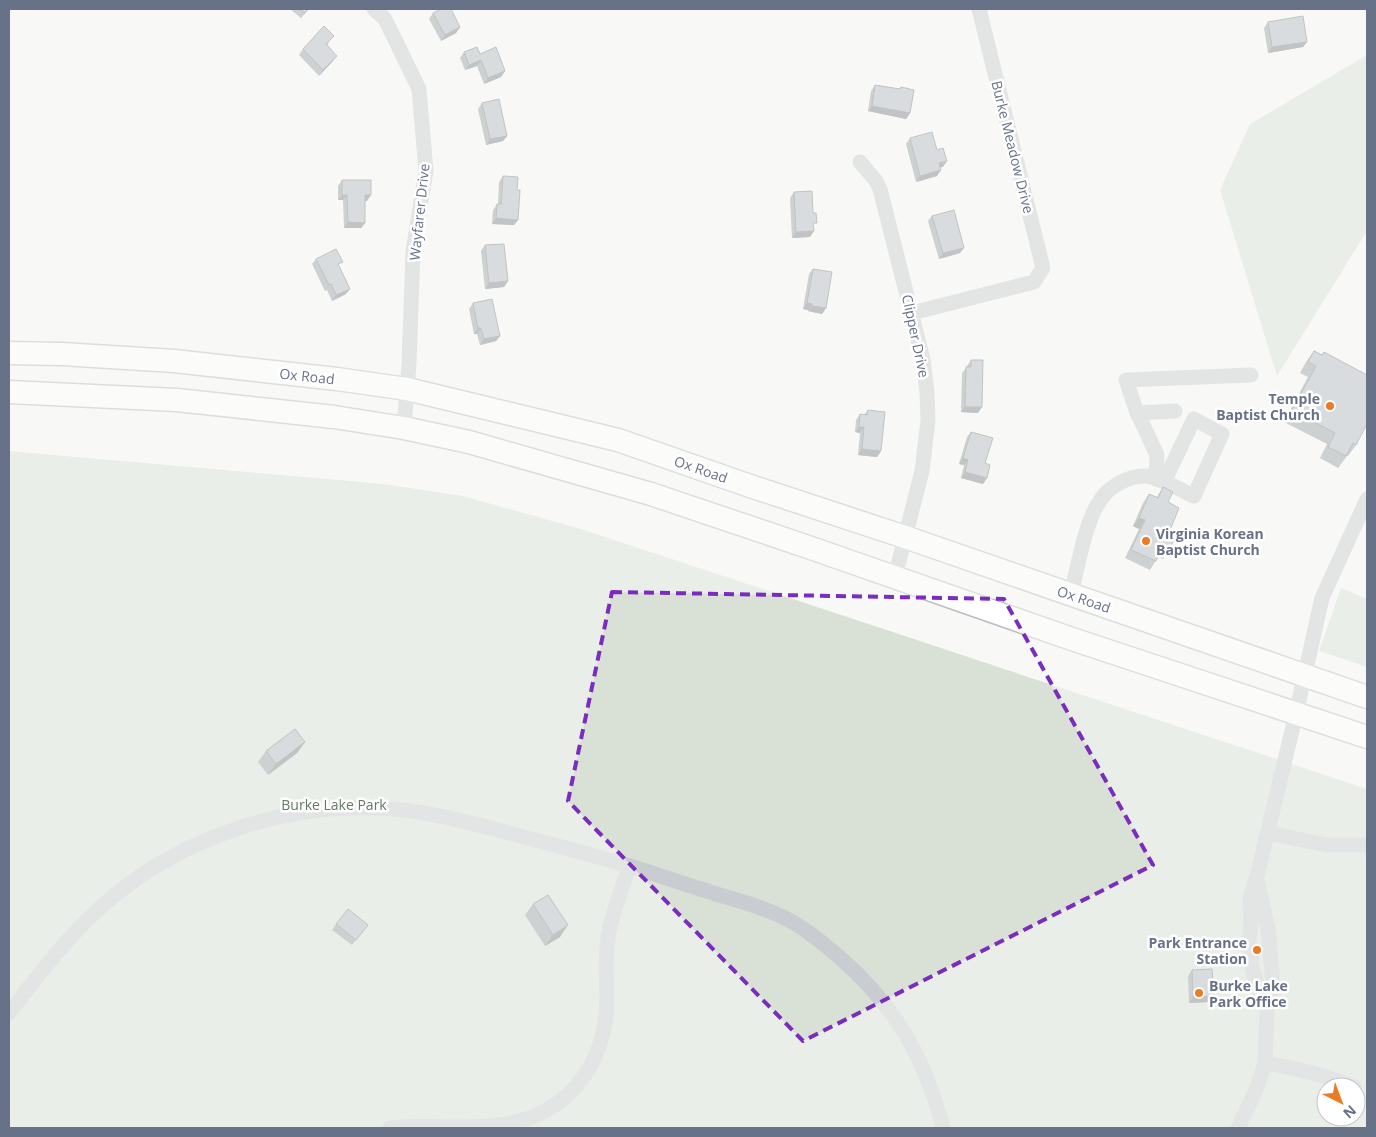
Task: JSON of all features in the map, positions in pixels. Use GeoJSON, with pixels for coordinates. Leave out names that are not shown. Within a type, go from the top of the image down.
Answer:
{"type":"FeatureCollection","features":[{"type":"Feature","properties":{"kind":"highway","name":"Ox Road"},"geometry":{"type":"LineString","coordinates":[[9,353],[62,354],[174,361],[337,379],[407,389],[618,440],[1367,697]]}},
{"type":"Feature","properties":{"kind":"highway"},"geometry":{"type":"LineString","coordinates":[[9,392],[178,400],[334,417],[404,428],[469,442],[651,494],[895,577],[1072,640],[1367,737]]}},
{"type":"Feature","properties":{"kind":"street","name":"Wayfarer Drive"},"geometry":{"type":"LineString","coordinates":[[374,9],[385,20],[419,88],[426,171],[413,251],[404,428]]}},
{"type":"Feature","properties":{"kind":"street","name":"Burke Meadow Drive"},"geometry":{"type":"LineString","coordinates":[[912,313],[1034,282],[1043,268],[979,9]]}},
{"type":"Feature","properties":{"kind":"street","name":"Clipper Drive"},"geometry":{"type":"LineString","coordinates":[[860,162],[876,181],[880,189],[923,359],[927,393],[928,420],[922,471],[895,577]]}},
{"type":"Feature","properties":{"kind":"street"},"geometry":{"type":"LineString","coordinates":[[1160,480],[1157,455],[1138,413],[1126,380],[1251,376]]}},
{"type":"Feature","properties":{"kind":"street"},"geometry":{"type":"LineString","coordinates":[[1138,413],[1175,411]]}},
{"type":"Feature","properties":{"kind":"street"},"geometry":{"type":"LineString","coordinates":[[1071,594],[1089,524],[1099,502],[1111,488],[1128,479],[1144,476],[1160,480],[1194,496],[1222,434],[1194,419],[1160,480]]}},
{"type":"Feature","properties":{"kind":"street"},"geometry":{"type":"LineString","coordinates":[[1265,1006],[1253,972],[1249,941],[1251,926],[1250,899],[1268,833],[1322,598],[1367,499]]}},
{"type":"Feature","properties":{"kind":"street"},"geometry":{"type":"LineString","coordinates":[[9,1013],[66,942],[105,904],[136,879],[189,848],[220,834],[281,816],[338,809],[381,809],[423,813],[467,821],[630,866],[756,905],[790,920],[828,947],[873,988],[908,1036],[938,1107],[943,1128]]}},
{"type":"Feature","properties":{"kind":"street"},"geometry":{"type":"LineString","coordinates":[[1268,833],[1326,845],[1367,846]]}},
{"type":"Feature","properties":{"kind":"street"},"geometry":{"type":"LineString","coordinates":[[390,1128],[414,1126],[483,1127],[501,1125],[522,1121],[543,1112],[554,1107],[570,1094],[588,1071],[599,1049],[604,1030],[607,1001],[606,962],[609,936],[621,889],[630,866]]}},
{"type":"Feature","properties":{"kind":"street"},"geometry":{"type":"LineString","coordinates":[[1238,1128],[1256,1090],[1265,1063],[1265,1006],[1272,984],[1268,929],[1257,876]]}},
{"type":"Feature","properties":{"kind":"street"},"geometry":{"type":"LineString","coordinates":[[1265,1063],[1309,1071],[1328,1077]]}},
{"type":"Feature","properties":{"kind":"highlighted area"},"geometry":{"type":"Polygon","coordinates":[[[612,592],[1004,599],[1153,865],[803,1041],[568,801],[612,592]]]}},
{"type":"Feature","properties":{"kind":"green space"},"geometry":{"type":"Polygon","coordinates":[[[1367,55],[1367,231],[1277,376],[1220,190],[1250,124],[1367,55]]]}},
{"type":"Feature","properties":{"kind":"green space","name":"Burke Lake Park"},"geometry":{"type":"Polygon","coordinates":[[[9,451],[384,484],[463,496],[581,529],[1367,789],[1367,1128],[9,1128],[9,451]]]}},
{"type":"Feature","properties":{"kind":"green space"},"geometry":{"type":"Polygon","coordinates":[[[1341,588],[1367,599],[1367,667],[1319,651],[1341,588]]]}},
{"type":"Feature","properties":{"kind":"building"},"geometry":{"type":"Polygon","coordinates":[[[300,9],[308,9],[305,13],[300,9]]]}},
{"type":"Feature","properties":{"kind":"building"},"geometry":{"type":"Polygon","coordinates":[[[441,9],[451,9],[460,27],[445,35],[433,13],[441,9]]]}},
{"type":"Feature","properties":{"kind":"building"},"geometry":{"type":"Polygon","coordinates":[[[1303,16],[1307,42],[1272,47],[1268,22],[1303,16]]]}},
{"type":"Feature","properties":{"kind":"building"},"geometry":{"type":"Polygon","coordinates":[[[324,26],[334,36],[326,44],[337,56],[323,70],[303,49],[324,26]]]}},
{"type":"Feature","properties":{"kind":"building"},"geometry":{"type":"Polygon","coordinates":[[[477,47],[480,54],[496,47],[505,71],[488,78],[481,60],[469,65],[464,52],[477,47]]]}},
{"type":"Feature","properties":{"kind":"building"},"geometry":{"type":"Polygon","coordinates":[[[875,85],[914,90],[910,113],[872,106],[875,85]]]}},
{"type":"Feature","properties":{"kind":"building"},"geometry":{"type":"Polygon","coordinates":[[[499,99],[507,136],[490,139],[482,103],[499,99]]]}},
{"type":"Feature","properties":{"kind":"building"},"geometry":{"type":"Polygon","coordinates":[[[932,132],[937,150],[943,148],[947,161],[939,163],[941,170],[920,176],[910,138],[932,132]]]}},
{"type":"Feature","properties":{"kind":"building"},"geometry":{"type":"Polygon","coordinates":[[[503,176],[518,177],[517,190],[520,190],[518,220],[496,218],[497,204],[501,204],[503,176]]]}},
{"type":"Feature","properties":{"kind":"building"},"geometry":{"type":"Polygon","coordinates":[[[342,180],[371,180],[371,195],[365,195],[365,223],[348,222],[347,195],[342,195],[342,180]]]}},
{"type":"Feature","properties":{"kind":"building"},"geometry":{"type":"Polygon","coordinates":[[[812,191],[813,213],[816,213],[817,223],[813,223],[814,231],[796,232],[794,192],[812,191]]]}},
{"type":"Feature","properties":{"kind":"building"},"geometry":{"type":"Polygon","coordinates":[[[954,210],[964,248],[943,253],[932,216],[954,210]]]}},
{"type":"Feature","properties":{"kind":"building"},"geometry":{"type":"Polygon","coordinates":[[[504,244],[508,281],[489,283],[485,245],[504,244]]]}},
{"type":"Feature","properties":{"kind":"building"},"geometry":{"type":"Polygon","coordinates":[[[336,249],[343,262],[338,264],[350,289],[336,295],[316,259],[336,249]]]}},
{"type":"Feature","properties":{"kind":"building"},"geometry":{"type":"Polygon","coordinates":[[[813,269],[832,272],[826,308],[812,306],[812,304],[807,303],[813,269]]]}},
{"type":"Feature","properties":{"kind":"building"},"geometry":{"type":"Polygon","coordinates":[[[492,299],[500,336],[484,339],[481,328],[478,328],[473,303],[492,299]]]}},
{"type":"Feature","properties":{"kind":"building","name":"Temple Baptist Church"},"geometry":{"type":"Polygon","coordinates":[[[1314,351],[1322,355],[1324,352],[1367,375],[1367,424],[1356,445],[1353,443],[1346,456],[1328,447],[1335,433],[1292,410],[1316,366],[1308,362],[1314,351]]]}},
{"type":"Feature","properties":{"kind":"building"},"geometry":{"type":"Polygon","coordinates":[[[971,360],[983,360],[982,407],[965,407],[966,367],[971,367],[971,360]]]}},
{"type":"Feature","properties":{"kind":"building"},"geometry":{"type":"Polygon","coordinates":[[[868,410],[885,412],[881,451],[862,449],[864,427],[859,427],[860,414],[867,415],[868,410]]]}},
{"type":"Feature","properties":{"kind":"building"},"geometry":{"type":"Polygon","coordinates":[[[971,432],[993,438],[985,463],[990,465],[987,478],[965,472],[968,460],[963,458],[971,432]]]}},
{"type":"Feature","properties":{"kind":"building"},"geometry":{"type":"Polygon","coordinates":[[[1163,487],[1173,492],[1168,502],[1179,508],[1168,535],[1175,538],[1169,550],[1163,547],[1156,561],[1131,550],[1145,520],[1139,518],[1149,494],[1158,498],[1163,487]]]}},
{"type":"Feature","properties":{"kind":"building"},"geometry":{"type":"Polygon","coordinates":[[[295,729],[305,742],[276,764],[266,751],[295,729]]]}},
{"type":"Feature","properties":{"kind":"building"},"geometry":{"type":"Polygon","coordinates":[[[548,895],[568,925],[553,935],[533,904],[548,895]]]}},
{"type":"Feature","properties":{"kind":"building"},"geometry":{"type":"Polygon","coordinates":[[[348,909],[368,925],[356,940],[336,924],[348,909]]]}},
{"type":"Feature","properties":{"kind":"building","name":"Burke Lake Park Office"},"geometry":{"type":"Polygon","coordinates":[[[1212,969],[1214,996],[1193,997],[1192,970],[1212,969]]]}},
{"type":"Feature","properties":{"kind":"place","name":"Temple Baptist Church"},"geometry":{"type":"Point","coordinates":[1330,406]}},
{"type":"Feature","properties":{"kind":"place","name":"Virginia Korean Baptist Church"},"geometry":{"type":"Point","coordinates":[1146,541]}},
{"type":"Feature","properties":{"kind":"place","name":"Park Entrance Station"},"geometry":{"type":"Point","coordinates":[1257,950]}},
{"type":"Feature","properties":{"kind":"place","name":"Burke Lake Park Office"},"geometry":{"type":"Point","coordinates":[1199,993]}}]}
